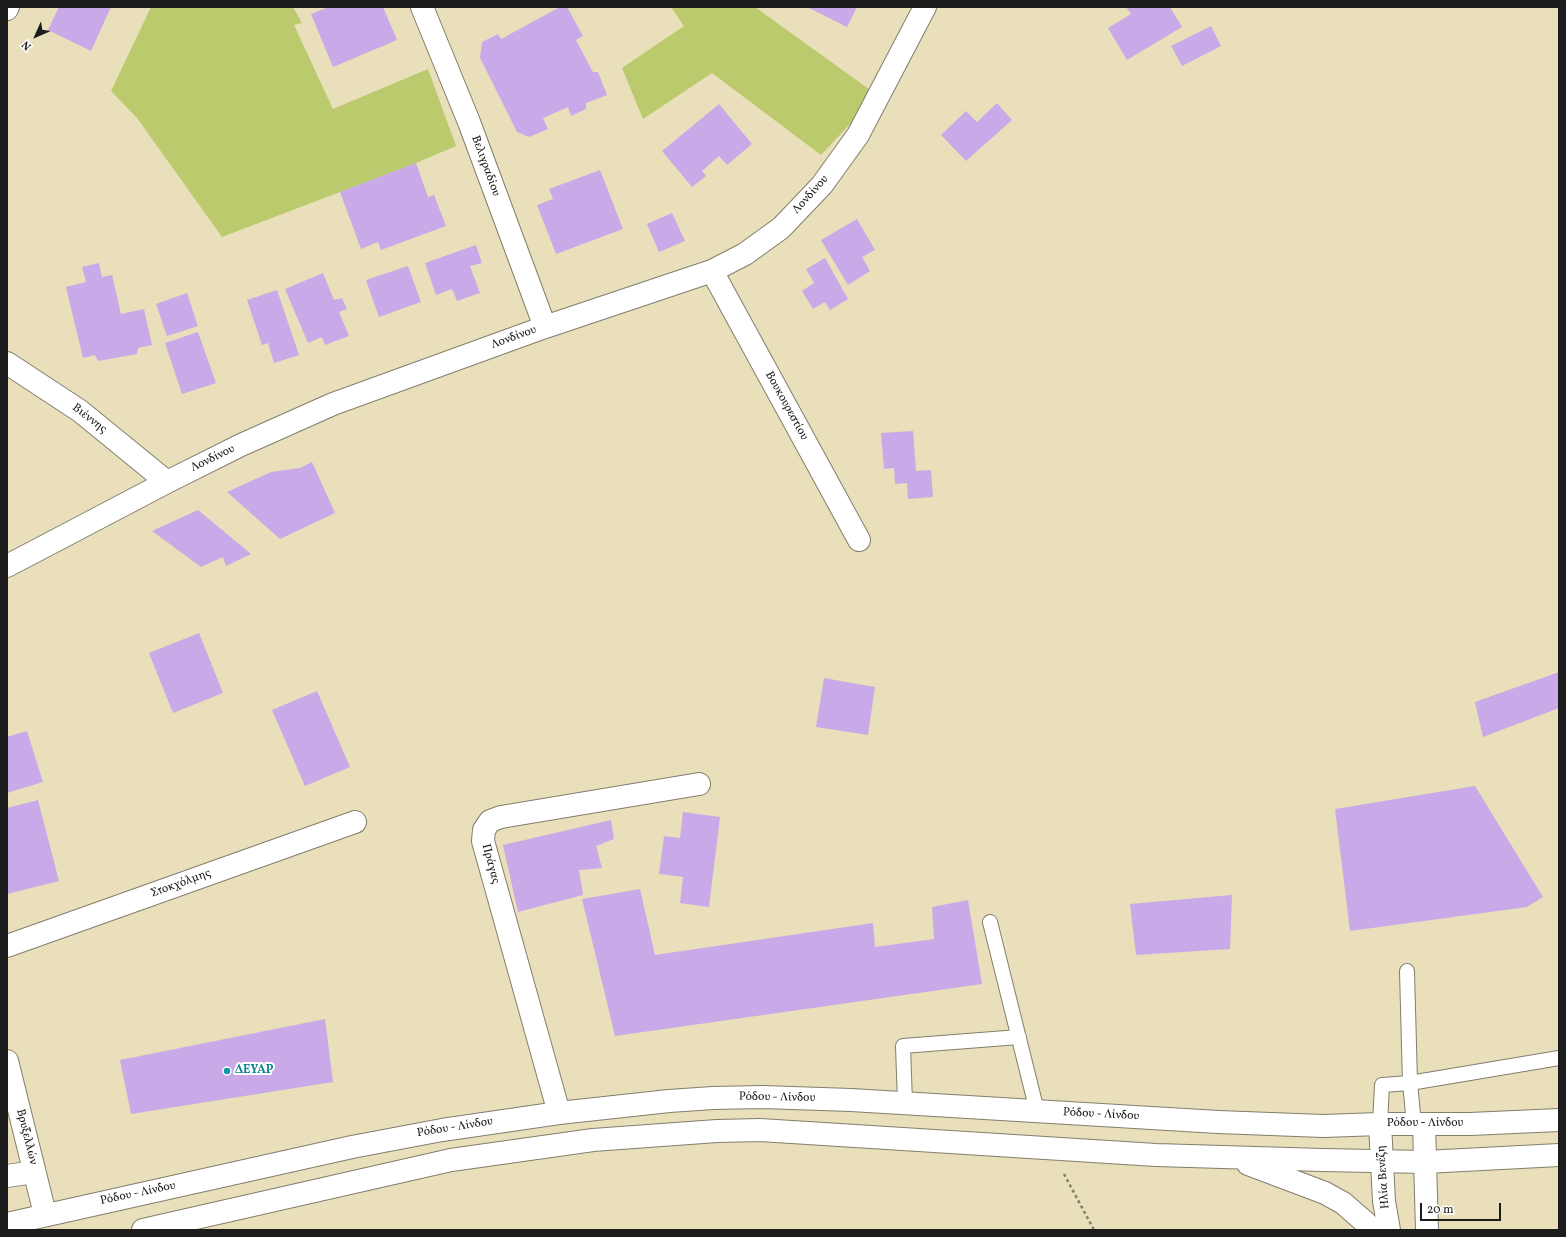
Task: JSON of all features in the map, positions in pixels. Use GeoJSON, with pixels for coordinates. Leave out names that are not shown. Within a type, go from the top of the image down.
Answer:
{"type":"FeatureCollection","features":[{"type":"Feature","properties":{"kind":"street","name":"Βελιγραδίου"},"geometry":{"type":"LineString","coordinates":[[422,7],[469,122],[545,327]]}},
{"type":"Feature","properties":{"kind":"street","name":"Λονδίνου"},"geometry":{"type":"LineString","coordinates":[[7,566],[241,445],[333,404],[545,327],[712,271],[745,254],[781,228],[822,185],[858,135],[925,7]]}},
{"type":"Feature","properties":{"kind":"street","name":"Βουκουρεστίου"},"geometry":{"type":"LineString","coordinates":[[712,271],[859,540]]}},
{"type":"Feature","properties":{"kind":"street","name":"Βιέννης"},"geometry":{"type":"LineString","coordinates":[[7,363],[80,411],[167,482]]}},
{"type":"Feature","properties":{"kind":"street","name":"Πράγας"},"geometry":{"type":"LineString","coordinates":[[559,1113],[483,841],[484,830],[490,821],[501,818],[699,784]]}},
{"type":"Feature","properties":{"kind":"street","name":"Στοκχόλμης"},"geometry":{"type":"LineString","coordinates":[[7,946],[355,822]]}},
{"type":"Feature","properties":{"kind":"street","name":"Βρυξελλών"},"geometry":{"type":"LineString","coordinates":[[7,1060],[45,1214]]}},
{"type":"Feature","properties":{"kind":"street","name":"Ρόδου - Λίνδου"},"geometry":{"type":"LineString","coordinates":[[7,1224],[45,1214],[368,1144],[442,1130],[559,1113],[669,1101],[713,1098],[762,1097],[905,1103],[1300,1126],[1485,1124],[1559,1120]]}},
{"type":"Feature","properties":{"kind":"street","name":"Ηλία Βενέζη"},"geometry":{"type":"LineString","coordinates":[[1380,1124],[1384,1201],[1389,1230]]}},
{"type":"Feature","properties":{"kind":"street"},"geometry":{"type":"LineString","coordinates":[[1419,1124],[1425,1162],[1427,1230]]}},
{"type":"Feature","properties":{"kind":"street"},"geometry":{"type":"LineString","coordinates":[[143,1230],[451,1160],[593,1140],[717,1131],[760,1130],[1156,1155],[1232,1158],[1425,1162],[1559,1155]]}},
{"type":"Feature","properties":{"kind":"street"},"geometry":{"type":"LineString","coordinates":[[1232,1158],[1331,1196],[1343,1203],[1374,1230]]}},
{"type":"Feature","properties":{"kind":"street"},"geometry":{"type":"LineString","coordinates":[[7,1176],[34,1172]]}},
{"type":"Feature","properties":{"kind":"lane"},"geometry":{"type":"LineString","coordinates":[[990,922],[1037,1111]]}},
{"type":"Feature","properties":{"kind":"lane"},"geometry":{"type":"LineString","coordinates":[[1407,971],[1410,1083],[1419,1124]]}},
{"type":"Feature","properties":{"kind":"lane"},"geometry":{"type":"LineString","coordinates":[[905,1103],[902,1046],[1019,1037]]}},
{"type":"Feature","properties":{"kind":"lane"},"geometry":{"type":"LineString","coordinates":[[1380,1124],[1382,1085],[1410,1083],[1559,1058]]}},
{"type":"Feature","properties":{"kind":"path"},"geometry":{"type":"LineString","coordinates":[[1048,1148],[1070,1182],[1094,1230]]}},
{"type":"Feature","properties":{"kind":"green space"},"geometry":{"type":"Polygon","coordinates":[[[151,7],[293,7],[302,23],[294,25],[333,109],[428,69],[456,146],[416,163],[222,237],[137,118],[111,91],[151,7]]]}},
{"type":"Feature","properties":{"kind":"green space"},"geometry":{"type":"Polygon","coordinates":[[[671,7],[755,7],[877,95],[821,155],[712,73],[643,119],[622,68],[684,26],[671,7]]]}},
{"type":"Feature","properties":{"kind":"building"},"geometry":{"type":"Polygon","coordinates":[[[59,7],[111,7],[91,51],[48,30],[59,7]]]}},
{"type":"Feature","properties":{"kind":"building"},"geometry":{"type":"Polygon","coordinates":[[[329,7],[383,7],[397,40],[333,67],[311,14],[329,7]]]}},
{"type":"Feature","properties":{"kind":"building"},"geometry":{"type":"Polygon","coordinates":[[[560,7],[567,7],[583,36],[576,40],[593,72],[598,72],[607,95],[586,103],[586,109],[571,116],[568,107],[543,118],[548,129],[529,137],[517,132],[480,58],[482,42],[498,34],[501,39],[560,7]]]}},
{"type":"Feature","properties":{"kind":"building"},"geometry":{"type":"Polygon","coordinates":[[[807,7],[857,7],[847,27],[807,7]]]}},
{"type":"Feature","properties":{"kind":"building"},"geometry":{"type":"Polygon","coordinates":[[[1126,7],[1170,7],[1182,27],[1127,60],[1108,28],[1131,14],[1126,7]]]}},
{"type":"Feature","properties":{"kind":"building"},"geometry":{"type":"Polygon","coordinates":[[[1211,26],[1221,46],[1182,66],[1171,46],[1211,26]]]}},
{"type":"Feature","properties":{"kind":"building"},"geometry":{"type":"Polygon","coordinates":[[[997,103],[1012,120],[966,161],[941,135],[966,111],[977,122],[997,103]]]}},
{"type":"Feature","properties":{"kind":"building"},"geometry":{"type":"Polygon","coordinates":[[[719,104],[752,144],[727,165],[719,156],[702,171],[706,176],[692,187],[662,151],[719,104]]]}},
{"type":"Feature","properties":{"kind":"building"},"geometry":{"type":"Polygon","coordinates":[[[416,163],[428,197],[434,195],[446,226],[381,250],[378,242],[361,249],[340,192],[416,163]]]}},
{"type":"Feature","properties":{"kind":"building"},"geometry":{"type":"Polygon","coordinates":[[[600,170],[623,229],[556,254],[537,205],[553,199],[549,189],[600,170]]]}},
{"type":"Feature","properties":{"kind":"building"},"geometry":{"type":"Polygon","coordinates":[[[672,213],[685,241],[659,252],[647,224],[672,213]]]}},
{"type":"Feature","properties":{"kind":"building"},"geometry":{"type":"Polygon","coordinates":[[[857,219],[875,250],[862,257],[870,271],[848,285],[821,240],[857,219]]]}},
{"type":"Feature","properties":{"kind":"building"},"geometry":{"type":"Polygon","coordinates":[[[476,245],[482,263],[470,266],[480,293],[457,301],[452,289],[436,295],[425,263],[476,245]]]}},
{"type":"Feature","properties":{"kind":"building"},"geometry":{"type":"Polygon","coordinates":[[[825,258],[848,299],[830,310],[825,302],[813,309],[802,291],[814,283],[806,269],[825,258]]]}},
{"type":"Feature","properties":{"kind":"building"},"geometry":{"type":"Polygon","coordinates":[[[99,263],[102,277],[112,275],[121,314],[144,309],[152,345],[138,348],[137,354],[98,361],[95,355],[83,358],[66,287],[86,282],[82,267],[99,263]]]}},
{"type":"Feature","properties":{"kind":"building"},"geometry":{"type":"Polygon","coordinates":[[[408,266],[421,302],[379,317],[366,280],[408,266]]]}},
{"type":"Feature","properties":{"kind":"building"},"geometry":{"type":"Polygon","coordinates":[[[323,273],[334,300],[342,298],[347,309],[339,312],[349,336],[325,345],[322,337],[308,343],[285,289],[323,273]]]}},
{"type":"Feature","properties":{"kind":"building"},"geometry":{"type":"Polygon","coordinates":[[[277,290],[299,355],[274,363],[268,343],[262,345],[247,300],[277,290]]]}},
{"type":"Feature","properties":{"kind":"building"},"geometry":{"type":"Polygon","coordinates":[[[187,293],[198,326],[167,336],[156,304],[187,293]]]}},
{"type":"Feature","properties":{"kind":"building"},"geometry":{"type":"Polygon","coordinates":[[[198,332],[216,383],[182,394],[165,343],[198,332]]]}},
{"type":"Feature","properties":{"kind":"building"},"geometry":{"type":"Polygon","coordinates":[[[913,431],[916,471],[931,470],[933,497],[908,499],[907,483],[895,484],[894,468],[884,469],[881,433],[913,431]]]}},
{"type":"Feature","properties":{"kind":"building"},"geometry":{"type":"Polygon","coordinates":[[[312,462],[335,513],[280,539],[227,492],[271,472],[300,468],[312,462]]]}},
{"type":"Feature","properties":{"kind":"building"},"geometry":{"type":"Polygon","coordinates":[[[198,510],[251,554],[226,566],[223,557],[201,567],[152,531],[198,510]]]}},
{"type":"Feature","properties":{"kind":"building"},"geometry":{"type":"Polygon","coordinates":[[[199,633],[223,693],[173,713],[149,653],[199,633]]]}},
{"type":"Feature","properties":{"kind":"building"},"geometry":{"type":"Polygon","coordinates":[[[1559,672],[1559,708],[1483,737],[1475,702],[1559,672]]]}},
{"type":"Feature","properties":{"kind":"building"},"geometry":{"type":"Polygon","coordinates":[[[824,678],[875,687],[868,735],[816,727],[824,678]]]}},
{"type":"Feature","properties":{"kind":"building"},"geometry":{"type":"Polygon","coordinates":[[[317,691],[350,767],[305,786],[272,710],[317,691]]]}},
{"type":"Feature","properties":{"kind":"building"},"geometry":{"type":"Polygon","coordinates":[[[27,731],[43,782],[7,793],[7,737],[27,731]]]}},
{"type":"Feature","properties":{"kind":"building"},"geometry":{"type":"Polygon","coordinates":[[[1475,786],[1543,897],[1527,907],[1350,931],[1335,809],[1475,786]]]}},
{"type":"Feature","properties":{"kind":"building"},"geometry":{"type":"Polygon","coordinates":[[[38,800],[59,881],[7,894],[7,808],[38,800]]]}},
{"type":"Feature","properties":{"kind":"building"},"geometry":{"type":"Polygon","coordinates":[[[683,812],[720,817],[709,907],[680,903],[683,877],[659,874],[664,836],[680,838],[683,812]]]}},
{"type":"Feature","properties":{"kind":"building"},"geometry":{"type":"Polygon","coordinates":[[[611,820],[614,839],[596,846],[602,868],[579,870],[583,895],[518,912],[503,845],[611,820]]]}},
{"type":"Feature","properties":{"kind":"building"},"geometry":{"type":"Polygon","coordinates":[[[640,889],[655,955],[873,923],[875,947],[934,939],[932,907],[968,900],[982,984],[615,1036],[582,899],[640,889]]]}},
{"type":"Feature","properties":{"kind":"building"},"geometry":{"type":"Polygon","coordinates":[[[1232,895],[1230,949],[1136,955],[1130,904],[1232,895]]]}},
{"type":"Feature","properties":{"kind":"building","name":"ΔΕΥΑΡ"},"geometry":{"type":"Polygon","coordinates":[[[325,1019],[333,1082],[131,1114],[120,1060],[325,1019]]]}},
{"type":"Feature","properties":{"kind":"place","name":"ΔΕΥΑΡ"},"geometry":{"type":"Point","coordinates":[227,1071]}}]}
